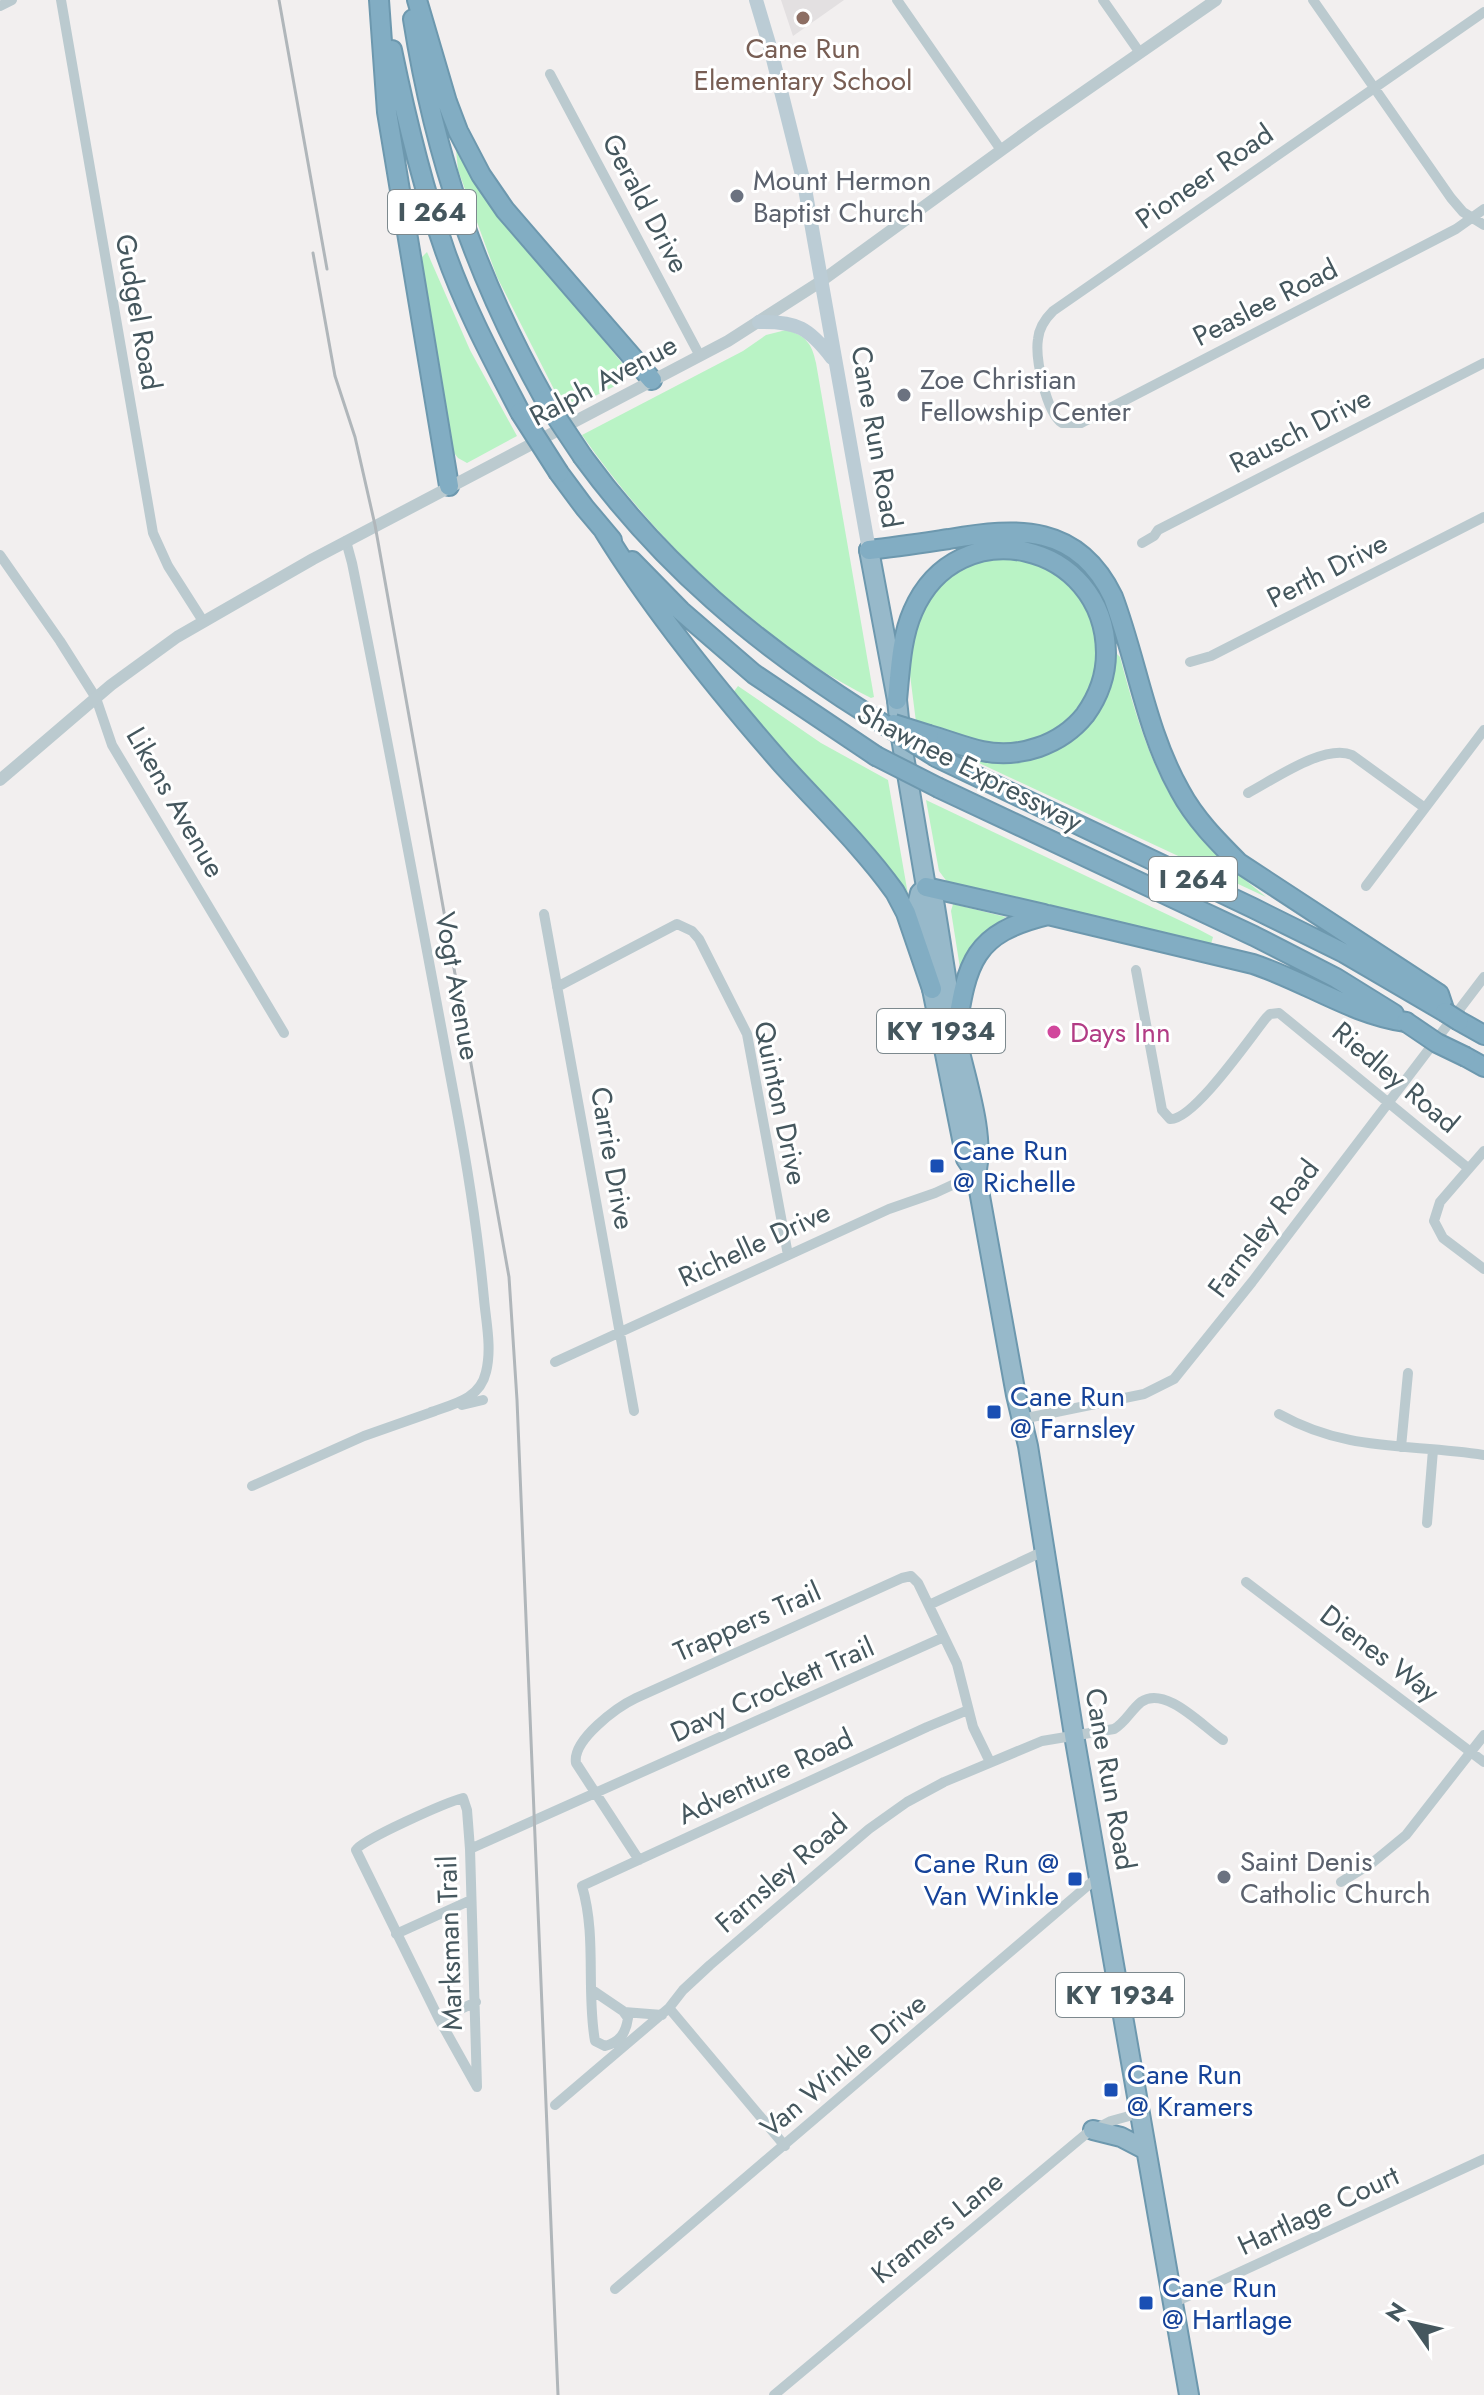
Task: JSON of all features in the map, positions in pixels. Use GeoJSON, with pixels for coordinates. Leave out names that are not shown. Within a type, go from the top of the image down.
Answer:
{"type":"FeatureCollection","features":[{"type":"Feature","properties":{"kind":"highway","name":"Shawnee Expressway"},"geometry":{"type":"LineString","coordinates":[[380,0],[410,135],[460,291],[520,412],[559,473],[604,531],[659,590],[724,650],[784,697],[876,756],[1254,936],[1336,978],[1437,1043],[1484,1067]]}},
{"type":"Feature","properties":{"kind":"highway"},"geometry":{"type":"LineString","coordinates":[[380,0],[387,112],[449,486]]}},
{"type":"Feature","properties":{"kind":"highway","name":"Shawnee Expressway"},"geometry":{"type":"LineString","coordinates":[[410,0],[427,94],[459,216],[488,291],[545,400],[583,457],[633,521],[681,572],[728,615],[804,674],[936,757],[1267,914],[1344,953],[1484,1034]]}},
{"type":"Feature","properties":{"kind":"highway"},"geometry":{"type":"LineString","coordinates":[[417,0],[447,102],[481,175],[505,210],[652,380]]}},
{"type":"Feature","properties":{"kind":"highway"},"geometry":{"type":"LineString","coordinates":[[604,531],[638,587],[667,624],[780,761],[895,892],[906,913],[932,989]]}},
{"type":"Feature","properties":{"kind":"highway"},"geometry":{"type":"LineString","coordinates":[[869,550],[1013,531],[1050,537],[1084,557],[1102,577],[1113,597],[1165,762],[1181,793],[1213,837],[1239,863],[1269,884],[1345,930],[1439,994],[1445,1012]]}},
{"type":"Feature","properties":{"kind":"highway","name":"Cane Run Road"},"geometry":{"type":"LineString","coordinates":[[869,550],[897,700],[926,887],[933,895],[976,1132],[979,1159],[976,1174],[1022,1419],[1189,2395]]}},
{"type":"Feature","properties":{"kind":"highway"},"geometry":{"type":"LineString","coordinates":[[869,715],[982,751],[1015,753],[1046,744],[1073,728],[1097,696],[1106,662],[1103,622],[1081,583],[1060,565],[1024,551],[989,550],[954,563],[930,583],[913,610],[903,642],[897,700]]}},
{"type":"Feature","properties":{"kind":"highway"},"geometry":{"type":"LineString","coordinates":[[926,887],[1253,964],[1278,972],[1380,1019],[1406,1022]]}},
{"type":"Feature","properties":{"kind":"highway","name":"Cane Run Road"},"geometry":{"type":"LineString","coordinates":[[926,887],[918,901],[932,989],[966,1159],[976,1174]]}},
{"type":"Feature","properties":{"kind":"highway"},"geometry":{"type":"LineString","coordinates":[[956,1032],[964,984],[983,946],[997,933],[1019,922],[1048,915]]}},
{"type":"Feature","properties":{"kind":"highway"},"geometry":{"type":"LineString","coordinates":[[1093,2130],[1121,2137],[1146,2150]]}},
{"type":"Feature","properties":{"kind":"main road","name":"Cane Run Road"},"geometry":{"type":"LineString","coordinates":[[756,0],[804,183],[869,550]]}},
{"type":"Feature","properties":{"kind":"main road"},"geometry":{"type":"LineString","coordinates":[[759,322],[800,326],[817,338],[835,361]]}},
{"type":"Feature","properties":{"kind":"street"},"geometry":{"type":"LineString","coordinates":[[0,6],[12,0]]}},
{"type":"Feature","properties":{"kind":"street","name":"Gudgel Road"},"geometry":{"type":"LineString","coordinates":[[61,0],[153,533],[160,553],[203,621]]}},
{"type":"Feature","properties":{"kind":"street"},"geometry":{"type":"LineString","coordinates":[[897,0],[1001,150]]}},
{"type":"Feature","properties":{"kind":"street"},"geometry":{"type":"LineString","coordinates":[[1103,0],[1140,53]]}},
{"type":"Feature","properties":{"kind":"street","name":"Ralph Avenue"},"geometry":{"type":"LineString","coordinates":[[0,780],[143,660],[203,621],[449,486],[585,419],[759,322],[820,282],[1001,150],[1216,0]]}},
{"type":"Feature","properties":{"kind":"street"},"geometry":{"type":"LineString","coordinates":[[1313,0],[1451,198],[1463,212],[1484,225]]}},
{"type":"Feature","properties":{"kind":"street","name":"Pioneer Road"},"geometry":{"type":"LineString","coordinates":[[1062,423],[1049,408],[1038,345],[1047,317],[1484,12]]}},
{"type":"Feature","properties":{"kind":"street","name":"Gerald Drive"},"geometry":{"type":"LineString","coordinates":[[550,74],[700,356]]}},
{"type":"Feature","properties":{"kind":"street","name":"Peaslee Road"},"geometry":{"type":"LineString","coordinates":[[1062,423],[1081,423],[1456,229],[1484,209]]}},
{"type":"Feature","properties":{"kind":"street","name":"Rausch Drive"},"geometry":{"type":"LineString","coordinates":[[1142,543],[1158,530],[1484,363]]}},
{"type":"Feature","properties":{"kind":"street","name":"Perth Drive"},"geometry":{"type":"LineString","coordinates":[[1190,662],[1211,656],[1484,517]]}},
{"type":"Feature","properties":{"kind":"street","name":"Vogt Avenue"},"geometry":{"type":"LineString","coordinates":[[252,1486],[364,1436],[466,1399],[479,1387],[487,1371],[489,1351],[479,1246],[465,1156],[395,778],[346,541]]}},
{"type":"Feature","properties":{"kind":"street","name":"Likens Avenue"},"geometry":{"type":"LineString","coordinates":[[0,555],[96,698],[112,745],[284,1033]]}},
{"type":"Feature","properties":{"kind":"street"},"geometry":{"type":"LineString","coordinates":[[1366,886],[1484,730]]}},
{"type":"Feature","properties":{"kind":"street"},"geometry":{"type":"LineString","coordinates":[[1248,793],[1321,755],[1338,751],[1352,755],[1425,808]]}},
{"type":"Feature","properties":{"kind":"street","name":"Carrie Drive"},"geometry":{"type":"LineString","coordinates":[[544,914],[634,1411]]}},
{"type":"Feature","properties":{"kind":"street","name":"Quinton Drive"},"geometry":{"type":"LineString","coordinates":[[557,987],[677,924],[695,934],[747,1034],[788,1255]]}},
{"type":"Feature","properties":{"kind":"street","name":"Riedley Road"},"geometry":{"type":"LineString","coordinates":[[1136,970],[1162,1110],[1170,1119],[1182,1117],[1210,1089],[1273,1013],[1285,1016],[1468,1168],[1484,1151]]}},
{"type":"Feature","properties":{"kind":"street","name":"Farnsley Road"},"geometry":{"type":"LineString","coordinates":[[1022,1419],[1144,1394],[1174,1379],[1207,1341],[1484,977]]}},
{"type":"Feature","properties":{"kind":"street"},"geometry":{"type":"LineString","coordinates":[[1468,1168],[1437,1208],[1434,1221],[1438,1231],[1484,1269]]}},
{"type":"Feature","properties":{"kind":"street","name":"Richelle Drive"},"geometry":{"type":"LineString","coordinates":[[555,1362],[889,1209],[976,1174]]}},
{"type":"Feature","properties":{"kind":"street"},"geometry":{"type":"LineString","coordinates":[[1401,1447],[1408,1373]]}},
{"type":"Feature","properties":{"kind":"street","name":"Vogt Avenue"},"geometry":{"type":"LineString","coordinates":[[431,1412],[483,1400]]}},
{"type":"Feature","properties":{"kind":"street"},"geometry":{"type":"LineString","coordinates":[[1279,1414],[1339,1440],[1484,1455]]}},
{"type":"Feature","properties":{"kind":"street"},"geometry":{"type":"LineString","coordinates":[[1427,1523],[1433,1450]]}},
{"type":"Feature","properties":{"kind":"street"},"geometry":{"type":"LineString","coordinates":[[990,1762],[968,1710],[957,1664],[929,1605],[1044,1551]]}},
{"type":"Feature","properties":{"kind":"street","name":"Trappers Trail"},"geometry":{"type":"LineString","coordinates":[[597,1794],[575,1759],[576,1752],[605,1718],[636,1698],[902,1578],[914,1578],[929,1605]]}},
{"type":"Feature","properties":{"kind":"street","name":"Dienes Way"},"geometry":{"type":"LineString","coordinates":[[1246,1582],[1484,1762]]}},
{"type":"Feature","properties":{"kind":"street","name":"Davy Crockett Trail"},"geometry":{"type":"LineString","coordinates":[[470,1849],[944,1637]]}},
{"type":"Feature","properties":{"kind":"street","name":"Farnsley Road"},"geometry":{"type":"LineString","coordinates":[[555,2105],[666,2012],[683,1990],[710,1965],[869,1829],[920,1795],[1042,1741],[1114,1729],[1139,1704],[1152,1698],[1174,1703],[1223,1740]]}},
{"type":"Feature","properties":{"kind":"street","name":"Adventure Road"},"geometry":{"type":"LineString","coordinates":[[592,1990],[590,1911],[582,1886],[968,1710]]}},
{"type":"Feature","properties":{"kind":"street"},"geometry":{"type":"LineString","coordinates":[[1341,1882],[1372,1863],[1406,1835],[1484,1735]]}},
{"type":"Feature","properties":{"kind":"street"},"geometry":{"type":"LineString","coordinates":[[597,1794],[639,1860]]}},
{"type":"Feature","properties":{"kind":"street","name":"Marksman Trail"},"geometry":{"type":"LineString","coordinates":[[396,1934],[356,1847],[463,1798],[470,1849],[477,2087],[439,2019]]}},
{"type":"Feature","properties":{"kind":"street","name":"Van Winkle Drive"},"geometry":{"type":"LineString","coordinates":[[615,2289],[1099,1876]]}},
{"type":"Feature","properties":{"kind":"street"},"geometry":{"type":"LineString","coordinates":[[471,1900],[396,1934],[439,2019],[476,2002]]}},
{"type":"Feature","properties":{"kind":"street"},"geometry":{"type":"LineString","coordinates":[[592,1990],[628,2018],[626,2031],[612,2044],[599,2045],[595,2041],[591,2021],[592,1990]]}},
{"type":"Feature","properties":{"kind":"street"},"geometry":{"type":"LineString","coordinates":[[624,2012],[666,2012],[785,2146]]}},
{"type":"Feature","properties":{"kind":"street","name":"Kramers Lane"},"geometry":{"type":"LineString","coordinates":[[774,2395],[1093,2130],[1140,2113]]}},
{"type":"Feature","properties":{"kind":"street","name":"Hartlage Court"},"geometry":{"type":"LineString","coordinates":[[1173,2303],[1484,2159]]}},
{"type":"Feature","properties":{"kind":"shaded area","name":"Cane Run Elementary School"},"geometry":{"type":"Polygon","coordinates":[[[781,0],[844,0],[793,36],[781,0]]]}},
{"type":"Feature","properties":{"kind":"green space"},"geometry":{"type":"Polygon","coordinates":[[[456,150],[473,180],[622,363],[625,376],[619,384],[565,411],[497,277],[458,170],[456,150]]]}},
{"type":"Feature","properties":{"kind":"green space"},"geometry":{"type":"Polygon","coordinates":[[[427,252],[470,350],[517,436],[467,463],[451,449],[420,259],[427,252]]]}},
{"type":"Feature","properties":{"kind":"green space"},"geometry":{"type":"Polygon","coordinates":[[[786,330],[807,341],[816,363],[874,697],[871,698],[788,648],[711,584],[642,512],[582,435],[743,351],[766,335],[786,330]]]}},
{"type":"Feature","properties":{"kind":"green space"},"geometry":{"type":"Polygon","coordinates":[[[996,558],[1023,558],[1050,568],[1078,591],[1092,615],[1100,651],[1092,688],[1071,721],[1027,745],[990,747],[916,722],[908,659],[911,658],[916,622],[928,599],[954,572],[996,558]]]}},
{"type":"Feature","properties":{"kind":"green space"},"geometry":{"type":"Polygon","coordinates":[[[1116,653],[1120,657],[1154,762],[1180,810],[1215,853],[1266,897],[964,756],[1053,749],[1116,653]]]}},
{"type":"Feature","properties":{"kind":"green space"},"geometry":{"type":"Polygon","coordinates":[[[738,686],[821,743],[888,780],[910,906],[732,694],[738,686]]]}},
{"type":"Feature","properties":{"kind":"green space"},"geometry":{"type":"Polygon","coordinates":[[[926,800],[1198,929],[1213,937],[1211,944],[948,883],[939,871],[926,800]]]}},
{"type":"Feature","properties":{"kind":"green space"},"geometry":{"type":"Polygon","coordinates":[[[953,904],[1006,917],[979,939],[960,968],[951,911],[953,904]]]}},
{"type":"Feature","properties":{"kind":"railway"},"geometry":{"type":"LineString","coordinates":[[279,0],[327,269]]}},
{"type":"Feature","properties":{"kind":"railway"},"geometry":{"type":"LineString","coordinates":[[313,253],[335,376],[355,437],[375,525],[509,1277],[517,1400],[558,2395]]}},
{"type":"Feature","properties":{"kind":"place","name":"Cane Run Elementary School"},"geometry":{"type":"Point","coordinates":[803,18]}},
{"type":"Feature","properties":{"kind":"place","name":"Mount Hermon Baptist Church"},"geometry":{"type":"Point","coordinates":[737,196]}},
{"type":"Feature","properties":{"kind":"place","name":"Zoe Christian Fellowship Center"},"geometry":{"type":"Point","coordinates":[904,395]}},
{"type":"Feature","properties":{"kind":"place","name":"Days Inn"},"geometry":{"type":"Point","coordinates":[1054,1032]}},
{"type":"Feature","properties":{"kind":"place","name":"Cane Run @ Richelle"},"geometry":{"type":"Point","coordinates":[937,1166]}},
{"type":"Feature","properties":{"kind":"place","name":"Cane Run @ Farnsley"},"geometry":{"type":"Point","coordinates":[994,1412]}},
{"type":"Feature","properties":{"kind":"place","name":"Saint Denis Catholic Church"},"geometry":{"type":"Point","coordinates":[1224,1877]}},
{"type":"Feature","properties":{"kind":"place","name":"Cane Run @ Van Winkle"},"geometry":{"type":"Point","coordinates":[1075,1879]}},
{"type":"Feature","properties":{"kind":"place","name":"Cane Run @ Kramers"},"geometry":{"type":"Point","coordinates":[1111,2090]}},
{"type":"Feature","properties":{"kind":"place","name":"Cane Run @ Hartlage"},"geometry":{"type":"Point","coordinates":[1146,2303]}}]}
